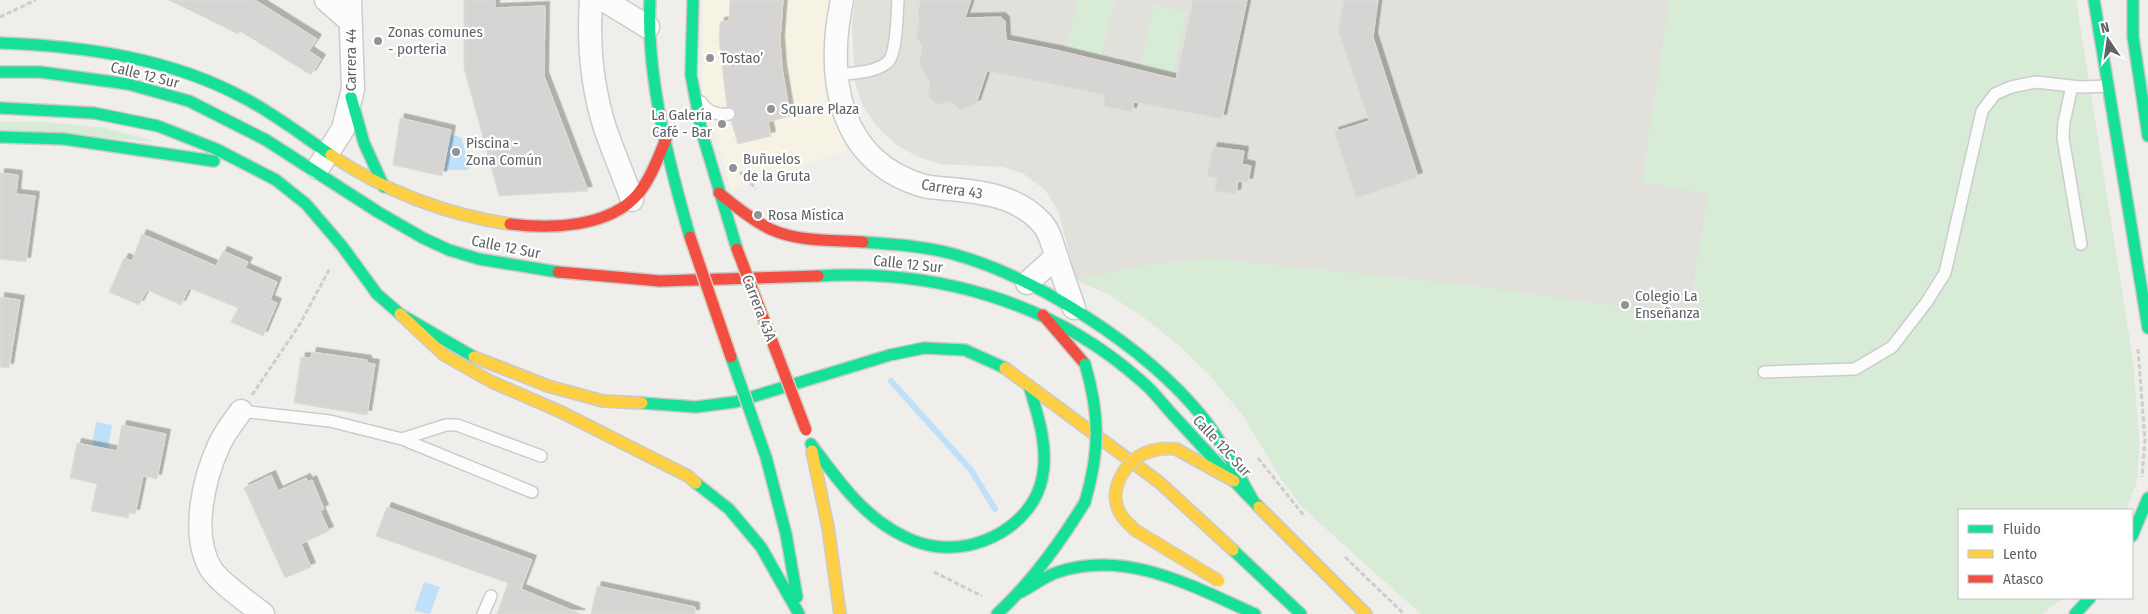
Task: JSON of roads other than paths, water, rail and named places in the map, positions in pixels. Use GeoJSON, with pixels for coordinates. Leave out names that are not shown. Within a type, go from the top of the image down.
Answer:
{"type":"FeatureCollection","features":[{"type":"Feature","properties":{"kind":"street"},"geometry":{"type":"LineString","coordinates":[[326,0],[350,10]]}},
{"type":"Feature","properties":{"kind":"street"},"geometry":{"type":"LineString","coordinates":[[592,0],[590,22],[593,72],[605,127],[632,200]]}},
{"type":"Feature","properties":{"kind":"street"},"geometry":{"type":"LineString","coordinates":[[604,0],[648,27]]}},
{"type":"Feature","properties":{"kind":"street"},"geometry":{"type":"LineString","coordinates":[[650,0],[648,27],[653,76],[677,192],[690,236],[766,457],[786,534],[799,614]]}},
{"type":"Feature","properties":{"kind":"street","name":"Carrera 43A"},"geometry":{"type":"LineString","coordinates":[[693,0],[691,75],[702,133],[737,249],[806,430],[828,527],[840,614]]}},
{"type":"Feature","properties":{"kind":"street","name":"Carrera 43"},"geometry":{"type":"LineString","coordinates":[[842,0],[836,25],[834,60],[836,89],[847,119],[860,143],[874,159],[899,177],[925,186],[974,191],[1001,197],[1026,209],[1041,222],[1052,239],[1056,257],[1074,308]]}},
{"type":"Feature","properties":{"kind":"street"},"geometry":{"type":"LineString","coordinates":[[2094,0],[2148,328]]}},
{"type":"Feature","properties":{"kind":"street"},"geometry":{"type":"LineString","coordinates":[[2133,0],[2133,37],[2148,136]]}},
{"type":"Feature","properties":{"kind":"street","name":"Carrera 44"},"geometry":{"type":"LineString","coordinates":[[316,171],[343,129],[353,89],[350,10]]}},
{"type":"Feature","properties":{"kind":"street","name":"Calle 12 Sur"},"geometry":{"type":"LineString","coordinates":[[0,43],[69,46],[112,52],[160,64],[199,78],[255,104],[351,168],[384,187],[415,200],[452,212],[517,225],[553,226],[578,224],[616,212],[632,200],[651,171],[666,139]]}},
{"type":"Feature","properties":{"kind":"street","name":"Calle 12 Sur"},"geometry":{"type":"LineString","coordinates":[[0,72],[40,72],[128,84],[189,101],[250,132],[423,238],[449,250],[478,259],[534,269],[660,282],[779,279],[855,274],[906,277],[960,286],[1014,303],[1043,315]]}},
{"type":"Feature","properties":{"kind":"street"},"geometry":{"type":"LineString","coordinates":[[351,97],[365,148],[384,187]]}},
{"type":"Feature","properties":{"kind":"street"},"geometry":{"type":"LineString","coordinates":[[0,108],[64,110],[94,113],[134,121],[187,137],[276,180],[306,204],[342,246],[377,294],[444,355],[492,382],[561,412],[688,476],[729,509],[760,547],[799,614]]}},
{"type":"Feature","properties":{"kind":"street"},"geometry":{"type":"LineString","coordinates":[[0,138],[64,139],[189,156],[260,171]]}},
{"type":"Feature","properties":{"kind":"street"},"geometry":{"type":"LineString","coordinates":[[719,193],[744,213],[773,230],[800,237],[898,245],[943,252],[980,263],[1027,283],[1074,308],[1174,384],[1202,415],[1254,502]]}},
{"type":"Feature","properties":{"kind":"street"},"geometry":{"type":"LineString","coordinates":[[378,212],[452,212]]}},
{"type":"Feature","properties":{"kind":"street"},"geometry":{"type":"LineString","coordinates":[[1027,283],[1056,257]]}},
{"type":"Feature","properties":{"kind":"street"},"geometry":{"type":"LineString","coordinates":[[400,314],[469,355],[548,386],[602,401],[696,407],[735,402],[890,355],[924,348],[965,350],[1001,365],[1159,482],[1301,614]]}},
{"type":"Feature","properties":{"kind":"street"},"geometry":{"type":"LineString","coordinates":[[997,614],[1021,592],[1058,545],[1086,502],[1094,475],[1099,447],[1099,419],[1094,391],[1085,364],[1043,315]]}},
{"type":"Feature","properties":{"kind":"street","name":"Calle 12C Sur"},"geometry":{"type":"LineString","coordinates":[[1043,315],[1095,345],[1140,379],[1254,502],[1366,614]]}},
{"type":"Feature","properties":{"kind":"street"},"geometry":{"type":"LineString","coordinates":[[810,444],[851,495],[875,518],[893,530],[935,547],[966,546],[995,537],[1019,520],[1034,501],[1042,479],[1044,449],[1039,420],[1029,386]]}},
{"type":"Feature","properties":{"kind":"street"},"geometry":{"type":"LineString","coordinates":[[241,411],[221,441],[210,468],[203,493],[200,523],[203,547],[211,569],[263,614]]}},
{"type":"Feature","properties":{"kind":"street"},"geometry":{"type":"LineString","coordinates":[[1222,583],[1174,553],[1143,538],[1127,524],[1118,510],[1116,494],[1119,479],[1134,459],[1154,450],[1176,449],[1234,481]]}},
{"type":"Feature","properties":{"kind":"street"},"geometry":{"type":"LineString","coordinates":[[2133,534],[2148,498]]}},
{"type":"Feature","properties":{"kind":"street"},"geometry":{"type":"LineString","coordinates":[[1021,592],[1057,572],[1085,565],[1118,564],[1159,572],[1255,614]]}},
{"type":"Feature","properties":{"kind":"street"},"geometry":{"type":"LineString","coordinates":[[1240,595],[1269,614]]}},
{"type":"Feature","properties":{"kind":"street"},"geometry":{"type":"LineString","coordinates":[[2075,614],[2089,599]]}},
{"type":"Feature","properties":{"kind":"lane"},"geometry":{"type":"LineString","coordinates":[[835,75],[870,70],[890,60],[893,52],[898,0]]}},
{"type":"Feature","properties":{"kind":"lane"},"geometry":{"type":"LineString","coordinates":[[1764,372],[1855,369],[1892,347],[1926,303],[1945,273],[1982,111],[1995,94],[2011,87],[2036,82],[2072,86],[2108,86]]}},
{"type":"Feature","properties":{"kind":"lane"},"geometry":{"type":"LineString","coordinates":[[2072,86],[2064,122],[2063,138],[2081,244]]}},
{"type":"Feature","properties":{"kind":"lane"},"geometry":{"type":"LineString","coordinates":[[695,94],[703,106],[711,112],[720,115],[730,114]]}},
{"type":"Feature","properties":{"kind":"lane"},"geometry":{"type":"LineString","coordinates":[[241,411],[330,421],[402,440],[532,492]]}},
{"type":"Feature","properties":{"kind":"lane"},"geometry":{"type":"LineString","coordinates":[[402,440],[446,425],[456,425],[541,456]]}},
{"type":"Feature","properties":{"kind":"lane"},"geometry":{"type":"LineString","coordinates":[[483,614],[491,596]]}},
{"type":"Feature","properties":{"kind":"water","name":"Piscina - Zona Común"},"geometry":{"type":"Polygon","coordinates":[[[450,135],[461,137],[470,167],[468,170],[443,170],[450,135]]]}},
{"type":"Feature","properties":{"kind":"water"},"geometry":{"type":"Polygon","coordinates":[[[96,422],[112,425],[108,448],[92,445],[96,422]]]}},
{"type":"Feature","properties":{"kind":"water"},"geometry":{"type":"Polygon","coordinates":[[[424,582],[440,587],[430,614],[414,611],[424,582]]]}},
{"type":"Feature","properties":{"kind":"waterway"},"geometry":{"type":"LineString","coordinates":[[891,381],[971,470],[995,509]]}},
{"type":"Feature","properties":{"kind":"place","name":"Zonas comunes - porteria"},"geometry":{"type":"Point","coordinates":[378,41]}},
{"type":"Feature","properties":{"kind":"place","name":"Tostao’"},"geometry":{"type":"Point","coordinates":[710,58]}},
{"type":"Feature","properties":{"kind":"place","name":"Square Plaza"},"geometry":{"type":"Point","coordinates":[771,109]}},
{"type":"Feature","properties":{"kind":"place","name":"La Galería Café - Bar"},"geometry":{"type":"Point","coordinates":[722,124]}},
{"type":"Feature","properties":{"kind":"place","name":"Piscina - Zona Común"},"geometry":{"type":"Point","coordinates":[456,152]}},
{"type":"Feature","properties":{"kind":"place","name":"Buñuelos de la Gruta"},"geometry":{"type":"Point","coordinates":[733,168]}},
{"type":"Feature","properties":{"kind":"place","name":"Rosa Mística"},"geometry":{"type":"Point","coordinates":[758,215]}},
{"type":"Feature","properties":{"kind":"place","name":"Colegio La Enseñanza"},"geometry":{"type":"Point","coordinates":[1625,305]}}]}
